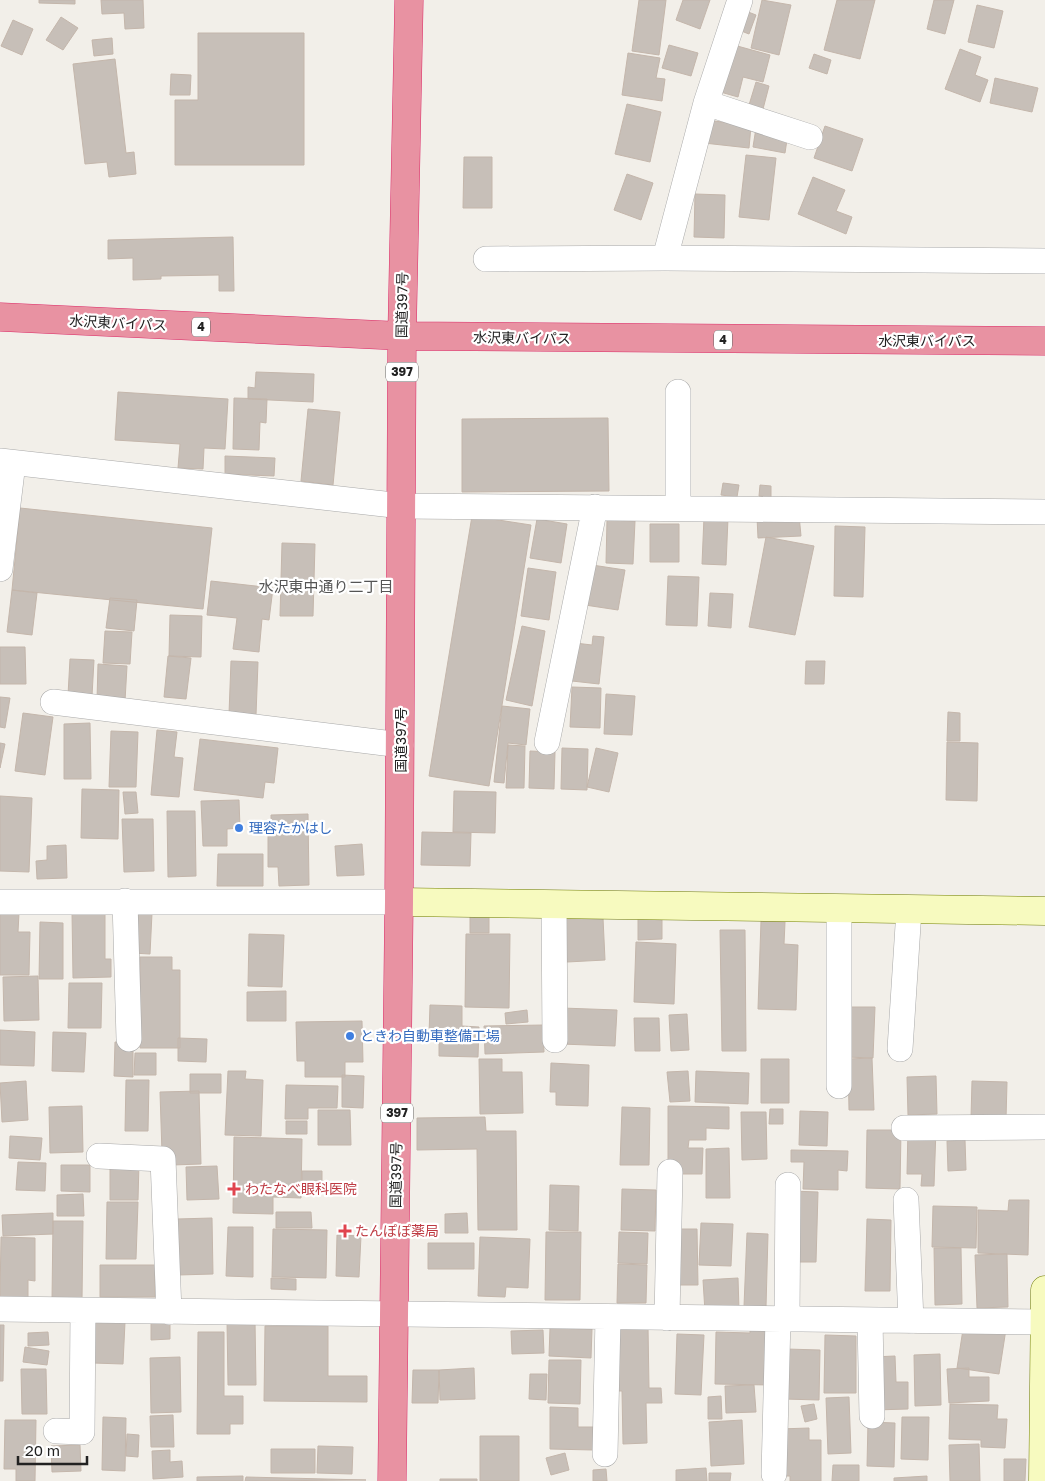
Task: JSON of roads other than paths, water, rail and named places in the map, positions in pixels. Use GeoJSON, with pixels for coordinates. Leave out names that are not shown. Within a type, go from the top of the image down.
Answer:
{"type":"FeatureCollection","features":[{"type":"Feature","properties":{"kind":"highway","name":"国道397号"},"geometry":{"type":"LineString","coordinates":[[392,1481],[399,902],[402,336],[408,0]]}},
{"type":"Feature","properties":{"kind":"highway","name":"水沢東バイパス"},"geometry":{"type":"LineString","coordinates":[[0,317],[402,336],[1045,341]]}},
{"type":"Feature","properties":{"kind":"street"},"geometry":{"type":"LineString","coordinates":[[665,258],[706,102],[740,0]]}},
{"type":"Feature","properties":{"kind":"street"},"geometry":{"type":"LineString","coordinates":[[706,102],[810,137]]}},
{"type":"Feature","properties":{"kind":"street"},"geometry":{"type":"LineString","coordinates":[[486,259],[1045,260]]}},
{"type":"Feature","properties":{"kind":"street"},"geometry":{"type":"LineString","coordinates":[[678,392],[678,508]]}},
{"type":"Feature","properties":{"kind":"street"},"geometry":{"type":"LineString","coordinates":[[0,569],[7,462],[402,506],[1045,512]]}},
{"type":"Feature","properties":{"kind":"street"},"geometry":{"type":"LineString","coordinates":[[547,742],[595,507]]}},
{"type":"Feature","properties":{"kind":"street"},"geometry":{"type":"LineString","coordinates":[[53,702],[400,745]]}},
{"type":"Feature","properties":{"kind":"street"},"geometry":{"type":"LineString","coordinates":[[125,900],[129,1039]]}},
{"type":"Feature","properties":{"kind":"street"},"geometry":{"type":"LineString","coordinates":[[0,902],[125,900],[399,902],[1045,911]]}},
{"type":"Feature","properties":{"kind":"street"},"geometry":{"type":"LineString","coordinates":[[554,904],[555,1040]]}},
{"type":"Feature","properties":{"kind":"street"},"geometry":{"type":"LineString","coordinates":[[839,909],[839,1086]]}},
{"type":"Feature","properties":{"kind":"street"},"geometry":{"type":"LineString","coordinates":[[900,1049],[909,910]]}},
{"type":"Feature","properties":{"kind":"street"},"geometry":{"type":"LineString","coordinates":[[904,1128],[1045,1126]]}},
{"type":"Feature","properties":{"kind":"street"},"geometry":{"type":"LineString","coordinates":[[99,1156],[163,1159],[169,1312]]}},
{"type":"Feature","properties":{"kind":"street"},"geometry":{"type":"LineString","coordinates":[[667,1318],[670,1172]]}},
{"type":"Feature","properties":{"kind":"street"},"geometry":{"type":"LineString","coordinates":[[774,1474],[788,1185]]}},
{"type":"Feature","properties":{"kind":"street"},"geometry":{"type":"LineString","coordinates":[[906,1200],[910,1321]]}},
{"type":"Feature","properties":{"kind":"street"},"geometry":{"type":"LineString","coordinates":[[1043,1481],[1045,1290]]}},
{"type":"Feature","properties":{"kind":"street"},"geometry":{"type":"LineString","coordinates":[[0,1310],[1045,1322]]}},
{"type":"Feature","properties":{"kind":"street"},"geometry":{"type":"LineString","coordinates":[[56,1431],[82,1432],[83,1311]]}},
{"type":"Feature","properties":{"kind":"street"},"geometry":{"type":"LineString","coordinates":[[605,1454],[608,1318]]}},
{"type":"Feature","properties":{"kind":"street"},"geometry":{"type":"LineString","coordinates":[[870,1320],[872,1416]]}},
{"type":"Feature","properties":{"kind":"place","name":"理容たかはし"},"geometry":{"type":"Point","coordinates":[239,828]}},
{"type":"Feature","properties":{"kind":"place","name":"ときわ自動車整備工場"},"geometry":{"type":"Point","coordinates":[350,1036]}},
{"type":"Feature","properties":{"kind":"place","name":"わたなべ眼科医院"},"geometry":{"type":"Point","coordinates":[234,1189]}},
{"type":"Feature","properties":{"kind":"place","name":"たんぽぽ薬局"},"geometry":{"type":"Point","coordinates":[345,1231]}},
{"type":"Feature","properties":{"kind":"district","name":"水沢東中通り二丁目"},"geometry":{"type":"Point","coordinates":[326,587]}}]}
